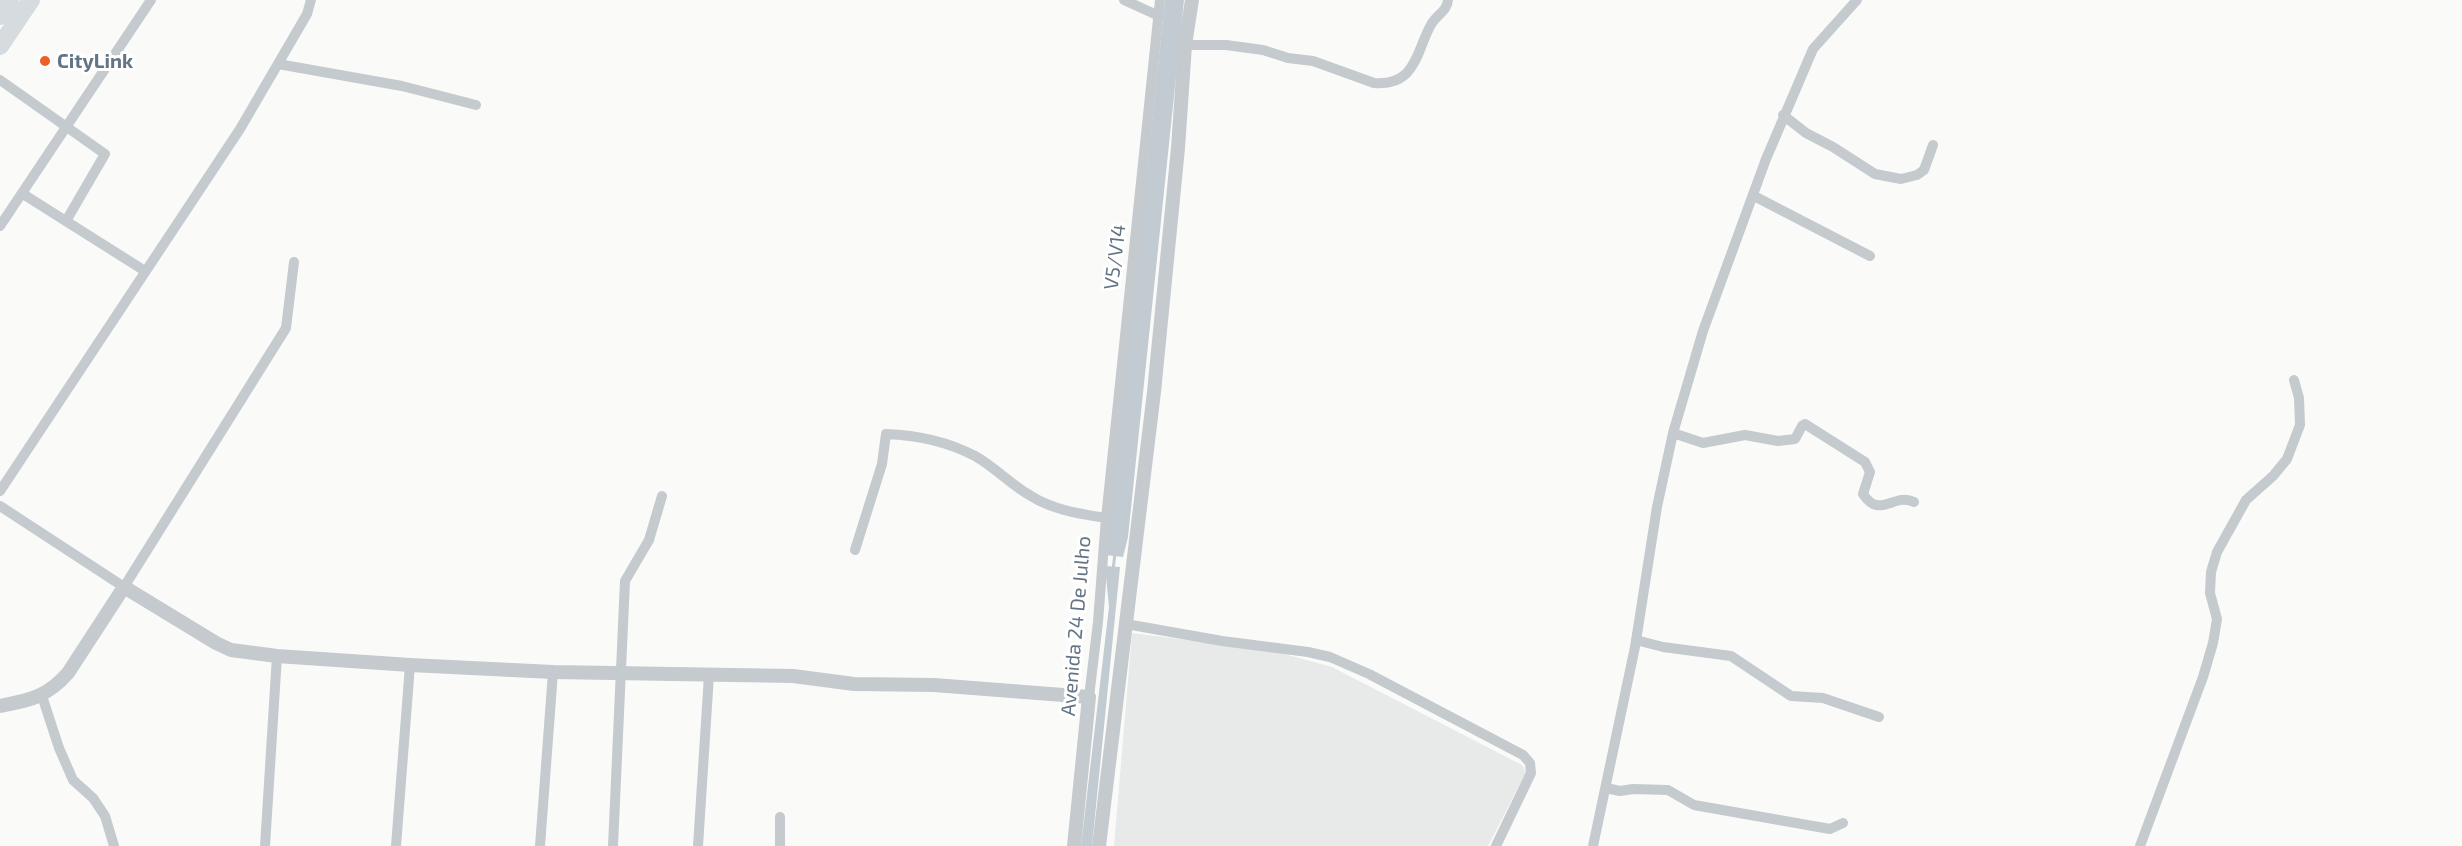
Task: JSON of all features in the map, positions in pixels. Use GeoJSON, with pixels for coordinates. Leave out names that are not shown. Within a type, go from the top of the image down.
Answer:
{"type":"FeatureCollection","features":[{"type":"Feature","properties":{"kind":"highway"},"geometry":{"type":"LineString","coordinates":[[0,16],[10,0]]}},
{"type":"Feature","properties":{"kind":"highway"},"geometry":{"type":"LineString","coordinates":[[0,46],[31,0]]}},
{"type":"Feature","properties":{"kind":"street"},"geometry":{"type":"LineString","coordinates":[[0,226],[151,0]]}},
{"type":"Feature","properties":{"kind":"street"},"geometry":{"type":"LineString","coordinates":[[0,491],[240,129],[307,14],[311,0]]}},
{"type":"Feature","properties":{"kind":"street"},"geometry":{"type":"LineString","coordinates":[[1124,0],[1159,16]]}},
{"type":"Feature","properties":{"kind":"street","name":"V5/V14"},"geometry":{"type":"LineString","coordinates":[[1106,518],[1114,419],[1160,0]]}},
{"type":"Feature","properties":{"kind":"street"},"geometry":{"type":"LineString","coordinates":[[1099,846],[1154,392],[1178,148],[1185,45],[1192,0]]}},
{"type":"Feature","properties":{"kind":"street"},"geometry":{"type":"LineString","coordinates":[[1185,45],[1226,45],[1263,50],[1288,58],[1312,62],[1383,84],[1394,80],[1413,67],[1433,21],[1444,10],[1448,0]]}},
{"type":"Feature","properties":{"kind":"street"},"geometry":{"type":"LineString","coordinates":[[1593,846],[1636,640],[1657,507],[1673,433],[1702,331],[1783,115],[1813,49],[1857,0]]}},
{"type":"Feature","properties":{"kind":"street"},"geometry":{"type":"LineString","coordinates":[[278,64],[402,86],[476,105]]}},
{"type":"Feature","properties":{"kind":"street"},"geometry":{"type":"LineString","coordinates":[[0,80],[105,154],[66,221]]}},
{"type":"Feature","properties":{"kind":"street"},"geometry":{"type":"LineString","coordinates":[[1783,115],[1806,133],[1875,174],[1901,179],[1917,176],[1924,170],[1933,145]]}},
{"type":"Feature","properties":{"kind":"street"},"geometry":{"type":"LineString","coordinates":[[23,194],[145,271]]}},
{"type":"Feature","properties":{"kind":"street"},"geometry":{"type":"LineString","coordinates":[[1754,196],[1870,256]]}},
{"type":"Feature","properties":{"kind":"street"},"geometry":{"type":"LineString","coordinates":[[0,706],[42,696],[58,685],[68,673],[286,328],[294,262]]}},
{"type":"Feature","properties":{"kind":"street"},"geometry":{"type":"LineString","coordinates":[[2140,846],[2203,677],[2213,644],[2217,619],[2210,593],[2211,572],[2217,552],[2246,501],[2273,476],[2287,459],[2300,425],[2299,398],[2294,380]]}},
{"type":"Feature","properties":{"kind":"street"},"geometry":{"type":"LineString","coordinates":[[1673,433],[1703,443],[1745,435],[1778,441],[1795,440],[1805,424],[1864,462],[1870,472],[1863,494],[1876,506],[1882,507],[1902,499],[1914,502]]}},
{"type":"Feature","properties":{"kind":"street","name":"Avenida 24 De Julho"},"geometry":{"type":"LineString","coordinates":[[855,550],[882,464],[886,434],[910,435],[974,456],[1030,496],[1044,503],[1059,509],[1106,518],[1098,622],[1074,846]]}},
{"type":"Feature","properties":{"kind":"street"},"geometry":{"type":"LineString","coordinates":[[613,846],[625,581],[649,540],[662,496]]}},
{"type":"Feature","properties":{"kind":"street"},"geometry":{"type":"LineString","coordinates":[[0,506],[124,587],[216,644],[231,650],[277,656],[410,665],[553,672],[793,676],[854,684],[934,685],[1089,697]]}},
{"type":"Feature","properties":{"kind":"street"},"geometry":{"type":"LineString","coordinates":[[1126,624],[1330,657],[1369,674],[1523,755],[1530,763],[1531,773],[1496,846]]}},
{"type":"Feature","properties":{"kind":"street"},"geometry":{"type":"LineString","coordinates":[[1636,640],[1663,647],[1731,656],[1791,696],[1835,700],[1858,711],[1879,717]]}},
{"type":"Feature","properties":{"kind":"street"},"geometry":{"type":"LineString","coordinates":[[265,846],[277,656]]}},
{"type":"Feature","properties":{"kind":"street"},"geometry":{"type":"LineString","coordinates":[[396,846],[410,665]]}},
{"type":"Feature","properties":{"kind":"street"},"geometry":{"type":"LineString","coordinates":[[540,846],[553,672]]}},
{"type":"Feature","properties":{"kind":"street"},"geometry":{"type":"LineString","coordinates":[[698,846],[709,675]]}},
{"type":"Feature","properties":{"kind":"street"},"geometry":{"type":"LineString","coordinates":[[42,696],[59,748],[73,780],[93,798],[105,816],[114,846]]}},
{"type":"Feature","properties":{"kind":"street"},"geometry":{"type":"LineString","coordinates":[[1606,788],[1620,791],[1668,790],[1694,805],[1830,829],[1843,823]]}},
{"type":"Feature","properties":{"kind":"street"},"geometry":{"type":"LineString","coordinates":[[780,818],[780,846]]}},
{"type":"Feature","properties":{"kind":"shaded area"},"geometry":{"type":"Polygon","coordinates":[[[1165,0],[1184,0],[1128,537],[1123,557],[1106,555],[1165,0]]]}},
{"type":"Feature","properties":{"kind":"shaded area"},"geometry":{"type":"Polygon","coordinates":[[[1105,566],[1120,567],[1092,846],[1081,846],[1109,607],[1105,566]]]}},
{"type":"Feature","properties":{"kind":"shaded area"},"geometry":{"type":"Polygon","coordinates":[[[1132,633],[1273,651],[1332,667],[1522,765],[1526,772],[1488,846],[1114,846],[1132,633]]]}},
{"type":"Feature","properties":{"kind":"waterway"},"geometry":{"type":"LineString","coordinates":[[1113,570],[1115,553]]}},
{"type":"Feature","properties":{"kind":"place","name":"CityLink"},"geometry":{"type":"Point","coordinates":[45,61]}}]}
